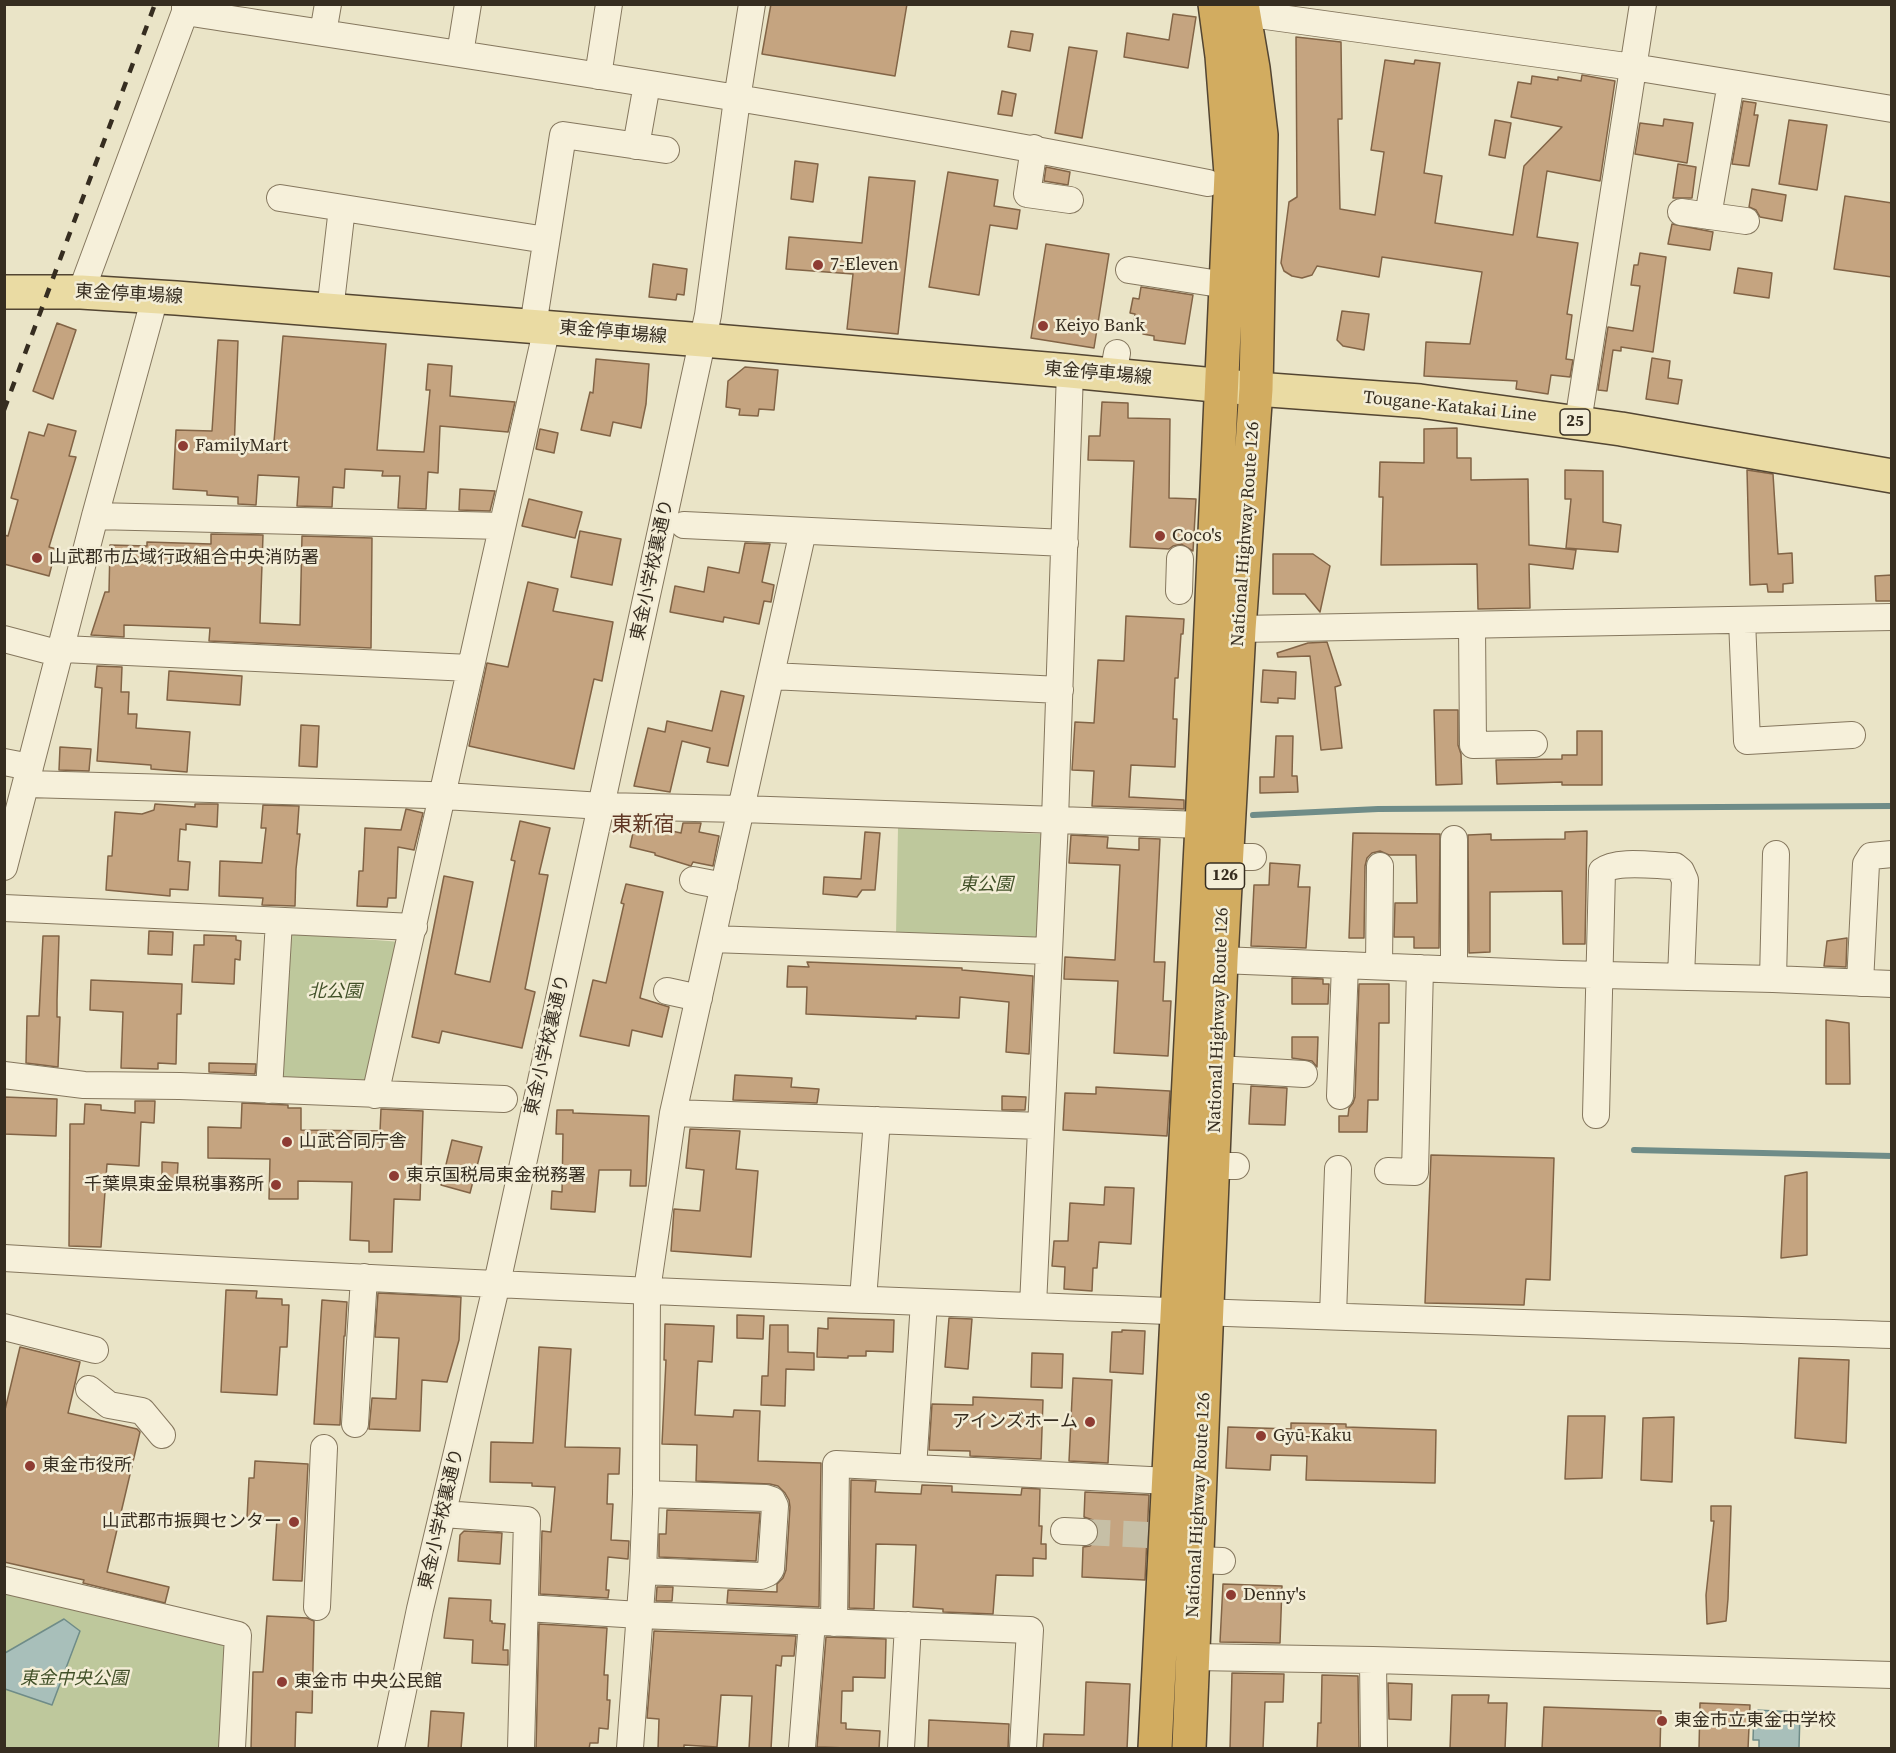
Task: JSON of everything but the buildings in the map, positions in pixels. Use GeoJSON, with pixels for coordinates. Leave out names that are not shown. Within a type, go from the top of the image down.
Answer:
{"type":"FeatureCollection","features":[{"type":"Feature","properties":{"kind":"highway","name":"National Highway Route 126"},"geometry":{"type":"LineString","coordinates":[[1189,1749],[1192,1658],[1209,1561],[1192,1312],[1202,825],[1232,174],[1224,79],[1233,54],[1230,28],[1235,7]]}},
{"type":"Feature","properties":{"kind":"highway","name":"National Highway Route 126"},"geometry":{"type":"LineString","coordinates":[[1155,1749],[1157,1535],[1169,1481],[1192,1312],[1224,1166],[1217,1069],[1221,960],[1240,857],[1239,628],[1256,389],[1261,135],[1253,68],[1235,7]]}},
{"type":"Feature","properties":{"kind":"main road","name":"東金停車場線"},"geometry":{"type":"LineString","coordinates":[[4,292],[81,292],[155,297],[1070,371],[1115,364],[1222,384]]}},
{"type":"Feature","properties":{"kind":"main road","name":"25"},"geometry":{"type":"LineString","coordinates":[[1222,384],[1256,389]]}},
{"type":"Feature","properties":{"kind":"main road","name":"Tougane-Katakai Line"},"geometry":{"type":"LineString","coordinates":[[1256,389],[1420,402],[1578,422],[1892,476]]}},
{"type":"Feature","properties":{"kind":"street"},"geometry":{"type":"LineString","coordinates":[[323,33],[328,4]]}},
{"type":"Feature","properties":{"kind":"street"},"geometry":{"type":"LineString","coordinates":[[460,54],[468,4]]}},
{"type":"Feature","properties":{"kind":"street"},"geometry":{"type":"LineString","coordinates":[[598,76],[609,4]]}},
{"type":"Feature","properties":{"kind":"street","name":"東金小学校裏通り"},"geometry":{"type":"LineString","coordinates":[[391,1749],[497,1283],[703,340],[752,4]]}},
{"type":"Feature","properties":{"kind":"street"},"geometry":{"type":"LineString","coordinates":[[1578,422],[1643,4]]}},
{"type":"Feature","properties":{"kind":"street"},"geometry":{"type":"LineString","coordinates":[[1235,7],[1892,109]]}},
{"type":"Feature","properties":{"kind":"street"},"geometry":{"type":"LineString","coordinates":[[81,292],[185,8],[323,33],[1034,148],[1208,183]]}},
{"type":"Feature","properties":{"kind":"street"},"geometry":{"type":"LineString","coordinates":[[1708,216],[1731,83]]}},
{"type":"Feature","properties":{"kind":"street"},"geometry":{"type":"LineString","coordinates":[[636,146],[647,84]]}},
{"type":"Feature","properties":{"kind":"street"},"geometry":{"type":"LineString","coordinates":[[375,1095],[502,526],[540,327],[546,240],[563,135],[666,150]]}},
{"type":"Feature","properties":{"kind":"street"},"geometry":{"type":"LineString","coordinates":[[1034,148],[1027,194],[1070,200]]}},
{"type":"Feature","properties":{"kind":"street"},"geometry":{"type":"LineString","coordinates":[[280,198],[546,240]]}},
{"type":"Feature","properties":{"kind":"street"},"geometry":{"type":"LineString","coordinates":[[330,311],[342,208]]}},
{"type":"Feature","properties":{"kind":"street"},"geometry":{"type":"LineString","coordinates":[[1681,212],[1746,221]]}},
{"type":"Feature","properties":{"kind":"street"},"geometry":{"type":"LineString","coordinates":[[1129,270],[1226,285]]}},
{"type":"Feature","properties":{"kind":"street"},"geometry":{"type":"LineString","coordinates":[[4,867],[62,651],[95,516],[155,297]]}},
{"type":"Feature","properties":{"kind":"street"},"geometry":{"type":"LineString","coordinates":[[1033,1306],[1055,820],[1070,371]]}},
{"type":"Feature","properties":{"kind":"street"},"geometry":{"type":"LineString","coordinates":[[95,516],[502,526]]}},
{"type":"Feature","properties":{"kind":"street"},"geometry":{"type":"LineString","coordinates":[[684,525],[1065,543]]}},
{"type":"Feature","properties":{"kind":"street"},"geometry":{"type":"LineString","coordinates":[[630,1749],[643,1571],[646,1494],[647,1290],[674,1113],[803,531]]}},
{"type":"Feature","properties":{"kind":"street"},"geometry":{"type":"LineString","coordinates":[[1179,591],[1180,560]]}},
{"type":"Feature","properties":{"kind":"street"},"geometry":{"type":"LineString","coordinates":[[1239,628],[1472,626],[1892,617]]}},
{"type":"Feature","properties":{"kind":"street"},"geometry":{"type":"LineString","coordinates":[[1742,621],[1747,741],[1852,735]]}},
{"type":"Feature","properties":{"kind":"street"},"geometry":{"type":"LineString","coordinates":[[1472,626],[1473,745],[1534,744]]}},
{"type":"Feature","properties":{"kind":"street"},"geometry":{"type":"LineString","coordinates":[[4,639],[62,651],[470,668]]}},
{"type":"Feature","properties":{"kind":"street"},"geometry":{"type":"LineString","coordinates":[[771,676],[1060,690]]}},
{"type":"Feature","properties":{"kind":"street"},"geometry":{"type":"LineString","coordinates":[[4,762],[28,776],[602,806],[1202,825]]}},
{"type":"Feature","properties":{"kind":"street"},"geometry":{"type":"LineString","coordinates":[[1454,839],[1454,969]]}},
{"type":"Feature","properties":{"kind":"street"},"geometry":{"type":"LineString","coordinates":[[1773,979],[1776,854]]}},
{"type":"Feature","properties":{"kind":"street"},"geometry":{"type":"LineString","coordinates":[[1860,983],[1866,864],[1871,856],[1892,854]]}},
{"type":"Feature","properties":{"kind":"street"},"geometry":{"type":"LineString","coordinates":[[1596,1115],[1602,871],[1608,867],[1622,865],[1676,866],[1681,871],[1684,880],[1681,977]]}},
{"type":"Feature","properties":{"kind":"street"},"geometry":{"type":"LineString","coordinates":[[1380,866],[1380,966]]}},
{"type":"Feature","properties":{"kind":"street"},"geometry":{"type":"LineString","coordinates":[[693,879],[724,886]]}},
{"type":"Feature","properties":{"kind":"street"},"geometry":{"type":"LineString","coordinates":[[4,908],[414,927]]}},
{"type":"Feature","properties":{"kind":"street"},"geometry":{"type":"LineString","coordinates":[[269,1090],[279,921]]}},
{"type":"Feature","properties":{"kind":"street"},"geometry":{"type":"LineString","coordinates":[[712,939],[1049,951]]}},
{"type":"Feature","properties":{"kind":"street"},"geometry":{"type":"LineString","coordinates":[[1221,960],[1892,984]]}},
{"type":"Feature","properties":{"kind":"street"},"geometry":{"type":"LineString","coordinates":[[1340,1096],[1346,965]]}},
{"type":"Feature","properties":{"kind":"street"},"geometry":{"type":"LineString","coordinates":[[1388,1171],[1415,1172],[1420,968]]}},
{"type":"Feature","properties":{"kind":"street"},"geometry":{"type":"LineString","coordinates":[[667,991],[699,998]]}},
{"type":"Feature","properties":{"kind":"street"},"geometry":{"type":"LineString","coordinates":[[1217,1069],[1304,1074]]}},
{"type":"Feature","properties":{"kind":"street"},"geometry":{"type":"LineString","coordinates":[[4,1074],[84,1085],[504,1099]]}},
{"type":"Feature","properties":{"kind":"street"},"geometry":{"type":"LineString","coordinates":[[674,1113],[1041,1126]]}},
{"type":"Feature","properties":{"kind":"street"},"geometry":{"type":"LineString","coordinates":[[863,1299],[877,1120]]}},
{"type":"Feature","properties":{"kind":"street"},"geometry":{"type":"LineString","coordinates":[[1333,1316],[1338,1169]]}},
{"type":"Feature","properties":{"kind":"street"},"geometry":{"type":"LineString","coordinates":[[4,1258],[924,1302],[1892,1335]]}},
{"type":"Feature","properties":{"kind":"street"},"geometry":{"type":"LineString","coordinates":[[355,1424],[364,1277]]}},
{"type":"Feature","properties":{"kind":"street"},"geometry":{"type":"LineString","coordinates":[[913,1468],[924,1302]]}},
{"type":"Feature","properties":{"kind":"street"},"geometry":{"type":"LineString","coordinates":[[4,1327],[95,1350]]}},
{"type":"Feature","properties":{"kind":"street"},"geometry":{"type":"LineString","coordinates":[[89,1389],[109,1405],[142,1411],[162,1435]]}},
{"type":"Feature","properties":{"kind":"street"},"geometry":{"type":"LineString","coordinates":[[317,1607],[324,1448]]}},
{"type":"Feature","properties":{"kind":"street"},"geometry":{"type":"LineString","coordinates":[[802,1749],[823,1622],[836,1464],[1169,1481]]}},
{"type":"Feature","properties":{"kind":"street"},"geometry":{"type":"LineString","coordinates":[[643,1571],[761,1576],[768,1573],[771,1569],[775,1506],[772,1500],[766,1498],[646,1494]]}},
{"type":"Feature","properties":{"kind":"street"},"geometry":{"type":"LineString","coordinates":[[443,1514],[527,1520],[521,1749]]}},
{"type":"Feature","properties":{"kind":"street"},"geometry":{"type":"LineString","coordinates":[[4,1580],[237,1635],[232,1749]]}},
{"type":"Feature","properties":{"kind":"street"},"geometry":{"type":"LineString","coordinates":[[526,1608],[640,1615],[1030,1630],[1023,1749]]}},
{"type":"Feature","properties":{"kind":"street"},"geometry":{"type":"LineString","coordinates":[[901,1749],[908,1625]]}},
{"type":"Feature","properties":{"kind":"street"},"geometry":{"type":"LineString","coordinates":[[1192,1658],[1373,1660],[1892,1675]]}},
{"type":"Feature","properties":{"kind":"street"},"geometry":{"type":"LineString","coordinates":[[1373,1660],[1374,1749]]}},
{"type":"Feature","properties":{"kind":"green space","name":"東公園"},"geometry":{"type":"Polygon","coordinates":[[[898,828],[1045,834],[1036,940],[896,935],[898,828]]]}},
{"type":"Feature","properties":{"kind":"green space","name":"北公園"},"geometry":{"type":"Polygon","coordinates":[[[285,933],[401,942],[367,1085],[276,1079],[285,933]]]}},
{"type":"Feature","properties":{"kind":"green space","name":"東金中央公園"},"geometry":{"type":"Polygon","coordinates":[[[5,1590],[229,1646],[225,1748],[5,1748],[5,1590]]]}},
{"type":"Feature","properties":{"kind":"water"},"geometry":{"type":"Polygon","coordinates":[[[64,1619],[80,1631],[52,1705],[5,1689],[5,1653],[64,1619]]]}},
{"type":"Feature","properties":{"kind":"water"},"geometry":{"type":"Polygon","coordinates":[[[1754,1710],[1800,1712],[1799,1748],[1759,1748],[1759,1740],[1753,1740],[1754,1710]]]}},
{"type":"Feature","properties":{"kind":"waterway"},"geometry":{"type":"LineString","coordinates":[[1253,815],[1378,809],[1892,806]]}},
{"type":"Feature","properties":{"kind":"waterway"},"geometry":{"type":"LineString","coordinates":[[1634,1150],[1892,1156]]}},
{"type":"Feature","properties":{"kind":"tunnel"},"geometry":{"type":"LineString","coordinates":[[1084,1532],[1148,1535]]}},
{"type":"Feature","properties":{"kind":"railway"},"geometry":{"type":"LineString","coordinates":[[4,410],[155,4]]}},
{"type":"Feature","properties":{"kind":"place","name":"7-Eleven"},"geometry":{"type":"Point","coordinates":[818,265]}},
{"type":"Feature","properties":{"kind":"place","name":"Keiyo Bank"},"geometry":{"type":"Point","coordinates":[1043,326]}},
{"type":"Feature","properties":{"kind":"place","name":"FamilyMart"},"geometry":{"type":"Point","coordinates":[183,446]}},
{"type":"Feature","properties":{"kind":"place","name":"Coco's"},"geometry":{"type":"Point","coordinates":[1160,536]}},
{"type":"Feature","properties":{"kind":"place","name":"山武郡市広域行政組合中央消防署"},"geometry":{"type":"Point","coordinates":[37,558]}},
{"type":"Feature","properties":{"kind":"place","name":"山武合同庁舎"},"geometry":{"type":"Point","coordinates":[287,1142]}},
{"type":"Feature","properties":{"kind":"place","name":"東京国税局東金税務署"},"geometry":{"type":"Point","coordinates":[394,1176]}},
{"type":"Feature","properties":{"kind":"place","name":"千葉県東金県税事務所"},"geometry":{"type":"Point","coordinates":[276,1185]}},
{"type":"Feature","properties":{"kind":"place","name":"アインズホーム"},"geometry":{"type":"Point","coordinates":[1090,1422]}},
{"type":"Feature","properties":{"kind":"place","name":"Gyū-Kaku"},"geometry":{"type":"Point","coordinates":[1261,1436]}},
{"type":"Feature","properties":{"kind":"place","name":"東金市役所"},"geometry":{"type":"Point","coordinates":[30,1466]}},
{"type":"Feature","properties":{"kind":"place","name":"山武郡市振興センター"},"geometry":{"type":"Point","coordinates":[294,1522]}},
{"type":"Feature","properties":{"kind":"place","name":"Denny's"},"geometry":{"type":"Point","coordinates":[1231,1595]}},
{"type":"Feature","properties":{"kind":"place","name":"東金市 中央公民館"},"geometry":{"type":"Point","coordinates":[282,1682]}},
{"type":"Feature","properties":{"kind":"place","name":"東金市立東金中学校"},"geometry":{"type":"Point","coordinates":[1662,1721]}},
{"type":"Feature","properties":{"kind":"district","name":"東新宿"},"geometry":{"type":"Point","coordinates":[643,826]}}]}
